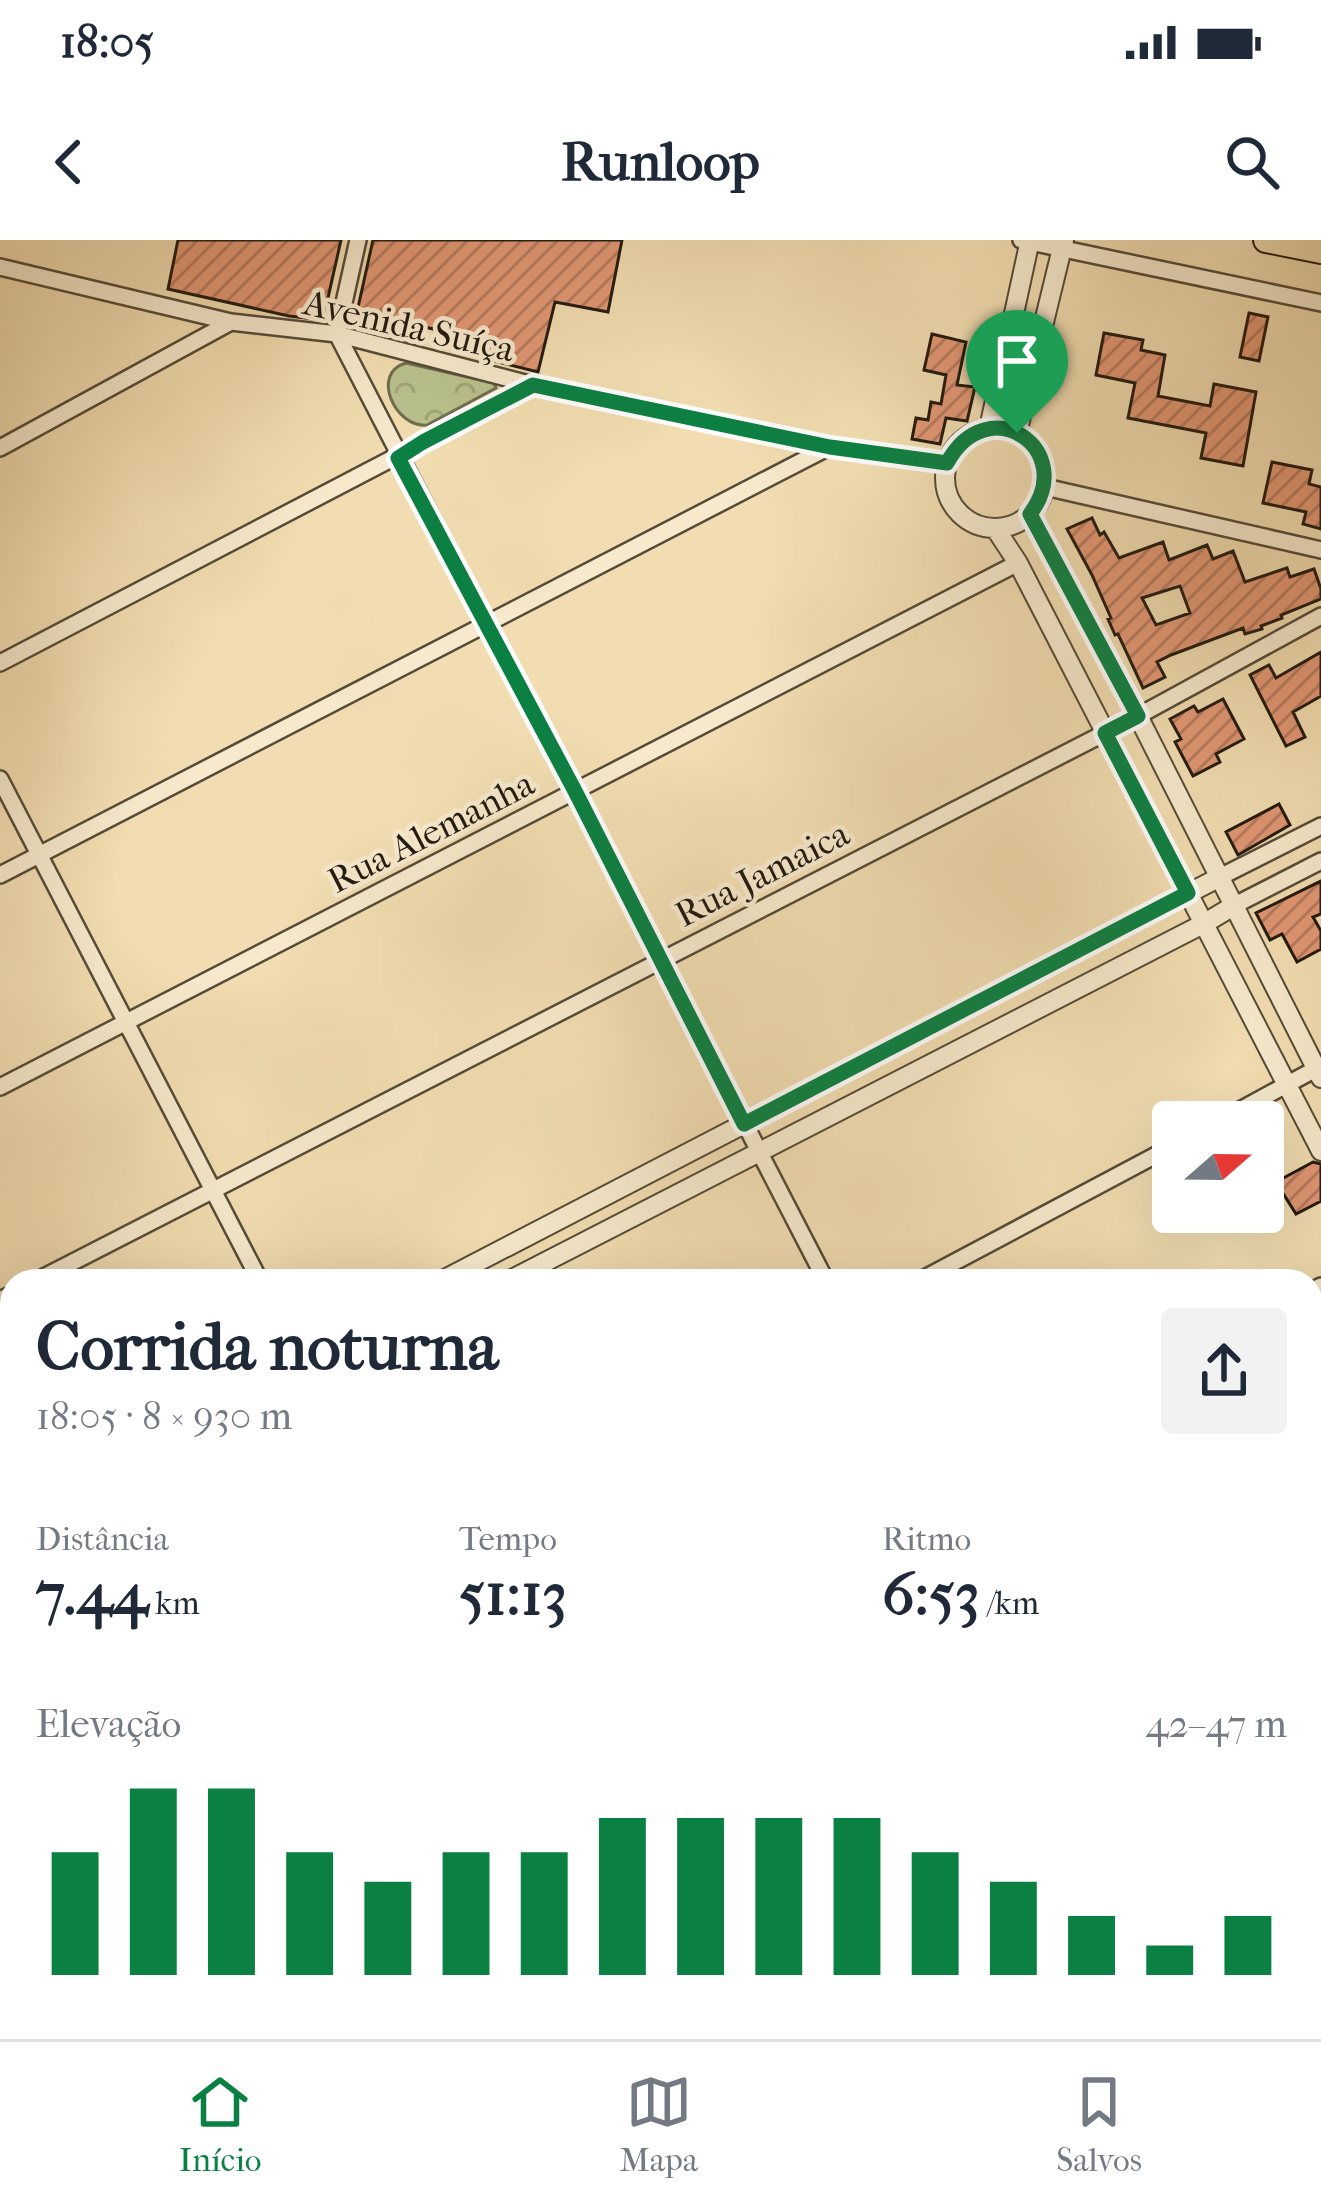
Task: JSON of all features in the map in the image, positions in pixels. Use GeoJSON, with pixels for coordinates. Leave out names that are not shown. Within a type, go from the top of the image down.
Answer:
{"type":"FeatureCollection","features":[{"type":"Feature","properties":{"kind":"main road"},"geometry":{"type":"LineString","coordinates":[[1266,240],[1321,251]]}},
{"type":"Feature","properties":{"kind":"street"},"geometry":{"type":"LineString","coordinates":[[358,240],[337,334],[820,1269]]}},
{"type":"Feature","properties":{"kind":"street"},"geometry":{"type":"LineString","coordinates":[[988,428],[1027,241],[1063,244],[1321,303]]}},
{"type":"Feature","properties":{"kind":"street"},"geometry":{"type":"LineString","coordinates":[[1017,433],[1063,244]]}},
{"type":"Feature","properties":{"kind":"street","name":"Avenida Suíça"},"geometry":{"type":"LineString","coordinates":[[0,267],[231,322],[337,334],[533,385],[830,447],[947,463]]}},
{"type":"Feature","properties":{"kind":"street"},"geometry":{"type":"LineString","coordinates":[[0,448],[231,322]]}},
{"type":"Feature","properties":{"kind":"street"},"geometry":{"type":"LineString","coordinates":[[0,663],[533,385]]}},
{"type":"Feature","properties":{"kind":"street"},"geometry":{"type":"LineString","coordinates":[[988,428],[1017,433],[1039,453],[1045,470],[1040,501],[1018,523],[981,526],[957,511],[950,499],[947,463],[970,434],[988,428]]}},
{"type":"Feature","properties":{"kind":"street"},"geometry":{"type":"LineString","coordinates":[[0,875],[830,447]]}},
{"type":"Feature","properties":{"kind":"street"},"geometry":{"type":"LineString","coordinates":[[1045,487],[1321,550]]}},
{"type":"Feature","properties":{"kind":"street"},"geometry":{"type":"LineString","coordinates":[[1030,514],[1319,1071],[1257,1101]]}},
{"type":"Feature","properties":{"kind":"street"},"geometry":{"type":"LineString","coordinates":[[995,528],[1018,563],[1321,1151]]}},
{"type":"Feature","properties":{"kind":"street","name":"Rua Alemanha"},"geometry":{"type":"LineString","coordinates":[[0,1087],[1018,563]]}},
{"type":"Feature","properties":{"kind":"street","name":"Rua Jamaica"},"geometry":{"type":"LineString","coordinates":[[59,1269],[1138,716],[1321,616]]}},
{"type":"Feature","properties":{"kind":"street"},"geometry":{"type":"LineString","coordinates":[[0,779],[254,1269]]}},
{"type":"Feature","properties":{"kind":"street"},"geometry":{"type":"LineString","coordinates":[[464,1269],[1321,826]]}},
{"type":"Feature","properties":{"kind":"street"},"geometry":{"type":"LineString","coordinates":[[532,1269],[1321,861]]}},
{"type":"Feature","properties":{"kind":"street"},"geometry":{"type":"LineString","coordinates":[[942,1269],[1152,1157]]}},
{"type":"Feature","properties":{"kind":"green space"},"geometry":{"type":"Polygon","coordinates":[[[406,363],[494,383],[496,388],[427,425],[415,424],[397,409],[388,388],[395,369],[406,363]]]}},
{"type":"Feature","properties":{"kind":"building"},"geometry":{"type":"Polygon","coordinates":[[[178,240],[341,240],[323,320],[168,289],[178,240]]]}},
{"type":"Feature","properties":{"kind":"building"},"geometry":{"type":"Polygon","coordinates":[[[373,240],[622,240],[608,312],[555,302],[538,372],[474,356],[478,339],[357,312],[373,240]]]}},
{"type":"Feature","properties":{"kind":"building"},"geometry":{"type":"Polygon","coordinates":[[[1249,313],[1268,317],[1259,361],[1240,357],[1249,313]]]}},
{"type":"Feature","properties":{"kind":"building"},"geometry":{"type":"Polygon","coordinates":[[[1104,333],[1143,340],[1141,350],[1165,355],[1158,396],[1210,406],[1214,384],[1256,392],[1243,466],[1201,458],[1206,433],[1128,418],[1135,383],[1096,375],[1104,333]]]}},
{"type":"Feature","properties":{"kind":"building"},"geometry":{"type":"Polygon","coordinates":[[[932,334],[966,342],[957,385],[975,387],[967,421],[946,418],[940,444],[912,439],[916,418],[928,420],[931,402],[941,404],[946,375],[924,370],[932,334]]]}},
{"type":"Feature","properties":{"kind":"building"},"geometry":{"type":"Polygon","coordinates":[[[1272,462],[1312,470],[1309,484],[1321,487],[1321,529],[1303,524],[1306,512],[1263,503],[1272,462]]]}},
{"type":"Feature","properties":{"kind":"building"},"geometry":{"type":"Polygon","coordinates":[[[1092,518],[1119,558],[1163,542],[1169,560],[1207,545],[1213,559],[1233,551],[1245,582],[1287,568],[1290,577],[1314,569],[1321,599],[1281,615],[1262,629],[1245,634],[1243,628],[1157,662],[1165,677],[1143,688],[1067,529],[1092,518]],[[1180,586],[1142,598],[1156,625],[1190,613],[1180,586]]]}},
{"type":"Feature","properties":{"kind":"building"},"geometry":{"type":"Polygon","coordinates":[[[1321,652],[1321,696],[1293,712],[1305,737],[1286,746],[1250,675],[1269,665],[1276,678],[1321,652]]]}},
{"type":"Feature","properties":{"kind":"building"},"geometry":{"type":"Polygon","coordinates":[[[1223,699],[1244,739],[1216,754],[1220,762],[1193,776],[1175,742],[1181,739],[1170,719],[1194,706],[1198,712],[1223,699]]]}},
{"type":"Feature","properties":{"kind":"building"},"geometry":{"type":"Polygon","coordinates":[[[1279,804],[1290,825],[1238,855],[1226,832],[1279,804]]]}},
{"type":"Feature","properties":{"kind":"building"},"geometry":{"type":"Polygon","coordinates":[[[1321,881],[1321,914],[1313,917],[1321,931],[1321,949],[1297,962],[1282,934],[1270,940],[1256,913],[1321,881]]]}},
{"type":"Feature","properties":{"kind":"building"},"geometry":{"type":"Polygon","coordinates":[[[1313,1162],[1321,1164],[1321,1201],[1296,1214],[1284,1195],[1284,1178],[1313,1162]]]}},
{"type":"Feature","properties":{"kind":"route"},"geometry":{"type":"LineString","coordinates":[[533,385],[830,447],[947,463],[970,434],[988,428],[1017,433],[1039,453],[1045,470],[1045,487],[1030,514],[1138,716],[1105,733],[1188,893],[744,1124],[398,458],[533,385]]}}]}
